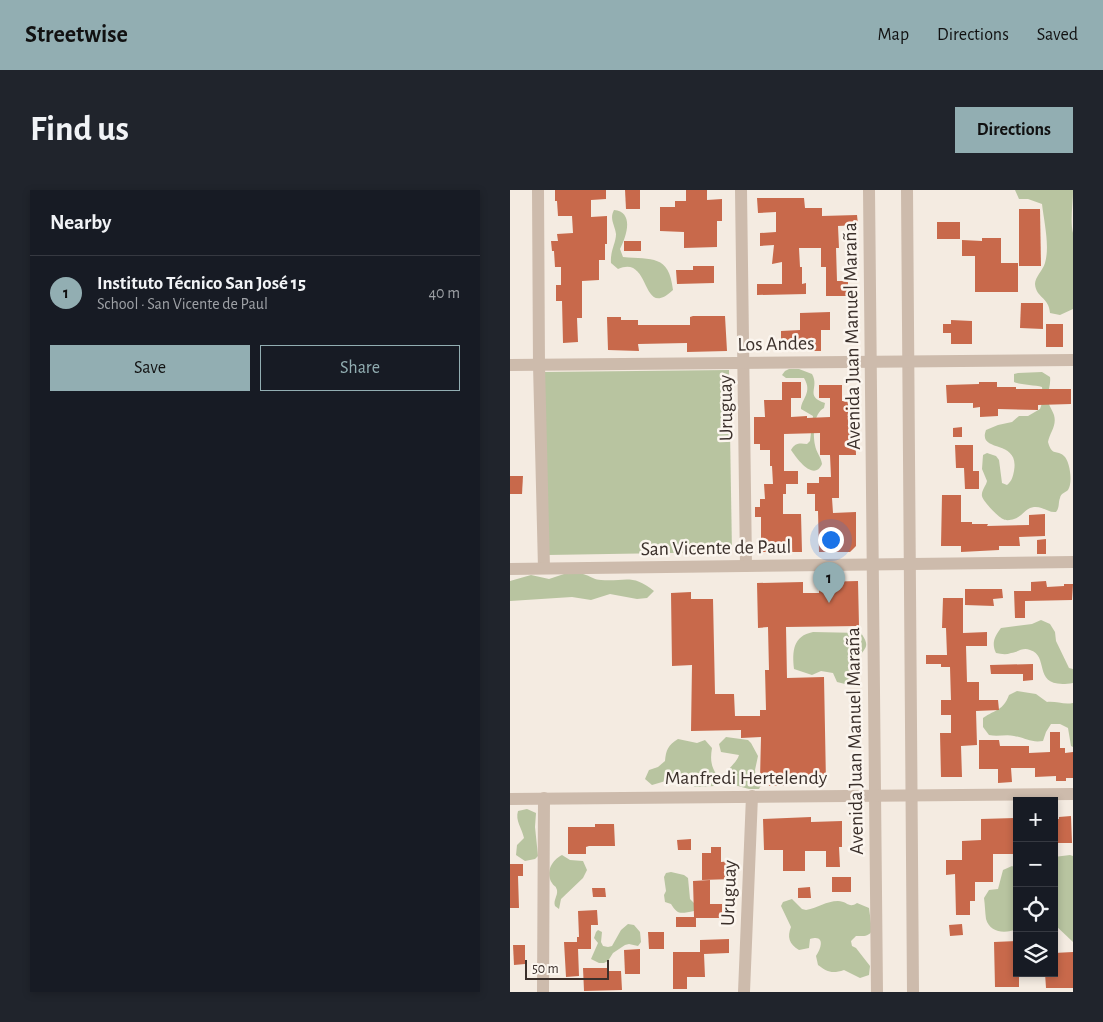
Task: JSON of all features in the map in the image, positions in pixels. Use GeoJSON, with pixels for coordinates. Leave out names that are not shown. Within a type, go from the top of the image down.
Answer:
{"type":"FeatureCollection","features":[{"type":"Feature","properties":{"kind":"street"},"geometry":{"type":"LineString","coordinates":[[538,190],[539,365],[544,568]]}},
{"type":"Feature","properties":{"kind":"street","name":"Uruguay"},"geometry":{"type":"LineString","coordinates":[[740,190],[746,566]]}},
{"type":"Feature","properties":{"kind":"street","name":"Avenida Juan Manuel Maraña"},"geometry":{"type":"LineString","coordinates":[[869,190],[877,992]]}},
{"type":"Feature","properties":{"kind":"street"},"geometry":{"type":"LineString","coordinates":[[907,190],[910,361],[909,564],[913,992]]}},
{"type":"Feature","properties":{"kind":"street","name":"Los Andes"},"geometry":{"type":"LineString","coordinates":[[510,365],[1073,360]]}},
{"type":"Feature","properties":{"kind":"street","name":"San Vicente de Paul"},"geometry":{"type":"LineString","coordinates":[[510,569],[1073,562]]}},
{"type":"Feature","properties":{"kind":"street","name":"Manfredi Hertelendy"},"geometry":{"type":"LineString","coordinates":[[510,799],[1073,794]]}},
{"type":"Feature","properties":{"kind":"street","name":"Uruguay"},"geometry":{"type":"LineString","coordinates":[[744,992],[752,796]]}},
{"type":"Feature","properties":{"kind":"street"},"geometry":{"type":"LineString","coordinates":[[543,992],[544,798]]}},
{"type":"Feature","properties":{"kind":"green space"},"geometry":{"type":"Polygon","coordinates":[[[1015,190],[1073,190],[1073,309],[1060,315],[1050,313],[1035,284],[1044,266],[1046,256],[1047,242],[1042,204],[1028,199],[1019,199],[1015,190]]]}},
{"type":"Feature","properties":{"kind":"green space"},"geometry":{"type":"Polygon","coordinates":[[[614,210],[625,215],[627,220],[625,238],[620,249],[623,257],[651,259],[657,261],[668,270],[673,290],[663,297],[655,298],[650,293],[636,270],[629,267],[618,269],[611,263],[616,234],[612,219],[614,210]]]}},
{"type":"Feature","properties":{"kind":"green space"},"geometry":{"type":"Polygon","coordinates":[[[789,369],[799,369],[812,374],[815,397],[825,403],[824,408],[816,419],[815,425],[815,445],[822,464],[815,471],[806,467],[791,450],[796,445],[807,444],[810,441],[813,416],[801,409],[807,392],[804,378],[786,378],[782,375],[789,369]]]}},
{"type":"Feature","properties":{"kind":"green space"},"geometry":{"type":"Polygon","coordinates":[[[729,370],[732,552],[547,555],[544,372],[729,370]]]}},
{"type":"Feature","properties":{"kind":"green space"},"geometry":{"type":"Polygon","coordinates":[[[1042,372],[1050,377],[1048,400],[1055,419],[1048,442],[1051,450],[1061,454],[1068,462],[1070,487],[1062,494],[1056,512],[1034,507],[1028,509],[1017,518],[1006,520],[1001,518],[987,505],[982,496],[987,481],[982,469],[983,455],[987,453],[996,456],[999,460],[1002,483],[1007,485],[1013,477],[1014,461],[1011,454],[987,442],[985,437],[986,430],[1012,422],[1019,416],[1028,416],[1040,409],[1043,400],[1042,387],[1014,382],[1014,374],[1042,372]]]}},
{"type":"Feature","properties":{"kind":"green space"},"geometry":{"type":"Polygon","coordinates":[[[567,573],[582,574],[599,580],[634,580],[654,591],[647,598],[637,599],[610,594],[591,600],[572,597],[510,601],[510,581],[531,575],[549,579],[567,573]]]}},
{"type":"Feature","properties":{"kind":"green space"},"geometry":{"type":"Polygon","coordinates":[[[1041,620],[1050,624],[1055,632],[1056,641],[1069,668],[1073,669],[1073,683],[1060,684],[1051,682],[1043,671],[1040,659],[1036,653],[1030,650],[1023,649],[1007,654],[996,653],[994,640],[1001,628],[1032,624],[1041,620]]]}},
{"type":"Feature","properties":{"kind":"green space"},"geometry":{"type":"Polygon","coordinates":[[[813,632],[861,633],[866,642],[866,648],[859,659],[857,677],[854,684],[837,682],[833,673],[821,671],[812,675],[794,669],[793,656],[795,645],[801,637],[813,632]]]}},
{"type":"Feature","properties":{"kind":"green space"},"geometry":{"type":"Polygon","coordinates":[[[1017,691],[1036,694],[1047,702],[1073,703],[1073,747],[1071,746],[1068,728],[1060,724],[1051,724],[1043,741],[1032,741],[1011,735],[989,735],[983,727],[983,718],[1002,707],[1009,695],[1017,691]]]}},
{"type":"Feature","properties":{"kind":"green space"},"geometry":{"type":"Polygon","coordinates":[[[726,737],[748,740],[751,743],[758,756],[755,770],[756,780],[761,785],[759,789],[749,789],[727,783],[727,771],[739,755],[721,752],[719,744],[726,737]]]}},
{"type":"Feature","properties":{"kind":"green space"},"geometry":{"type":"Polygon","coordinates":[[[678,739],[697,743],[705,740],[712,748],[712,763],[718,777],[714,786],[696,787],[679,781],[669,780],[652,785],[645,779],[649,770],[658,767],[665,761],[668,748],[678,739]]]}},
{"type":"Feature","properties":{"kind":"green space"},"geometry":{"type":"Polygon","coordinates":[[[527,809],[536,813],[535,827],[538,856],[535,859],[525,861],[516,855],[517,845],[524,838],[517,815],[518,811],[527,809]]]}},
{"type":"Feature","properties":{"kind":"green space"},"geometry":{"type":"Polygon","coordinates":[[[562,855],[570,860],[583,861],[587,870],[583,878],[561,899],[559,909],[555,906],[557,890],[550,879],[549,871],[555,860],[562,855]]]}},
{"type":"Feature","properties":{"kind":"green space"},"geometry":{"type":"Polygon","coordinates":[[[1058,856],[1073,856],[1073,942],[1058,928],[1058,856]]]}},
{"type":"Feature","properties":{"kind":"green space"},"geometry":{"type":"Polygon","coordinates":[[[1013,867],[1013,930],[1008,932],[994,930],[988,924],[984,898],[989,890],[998,889],[1003,870],[1013,867]]]}},
{"type":"Feature","properties":{"kind":"green space"},"geometry":{"type":"Polygon","coordinates":[[[671,872],[688,878],[690,899],[695,904],[694,911],[678,912],[671,904],[665,902],[664,877],[666,873],[671,872]]]}},
{"type":"Feature","properties":{"kind":"green space"},"geometry":{"type":"Polygon","coordinates":[[[792,899],[802,909],[806,910],[838,901],[850,905],[857,903],[869,908],[872,931],[867,935],[856,936],[851,941],[852,946],[856,948],[870,966],[869,975],[860,978],[844,970],[836,972],[827,971],[818,965],[816,956],[821,943],[818,939],[810,939],[809,948],[799,950],[793,945],[789,937],[791,927],[781,906],[783,902],[792,899]]]}},
{"type":"Feature","properties":{"kind":"green space"},"geometry":{"type":"Polygon","coordinates":[[[628,924],[634,925],[640,932],[641,942],[638,946],[625,945],[613,953],[608,961],[604,963],[591,959],[598,943],[594,938],[598,930],[602,932],[601,942],[603,946],[608,947],[612,946],[621,930],[628,924]]]}},
{"type":"Feature","properties":{"kind":"building"},"geometry":{"type":"Polygon","coordinates":[[[555,190],[606,190],[606,199],[591,200],[591,217],[607,216],[607,244],[605,244],[605,260],[599,260],[599,280],[582,281],[582,318],[577,318],[578,342],[563,343],[562,301],[556,301],[556,285],[561,285],[561,267],[555,267],[551,241],[558,241],[557,234],[573,233],[572,216],[558,216],[555,190]]]}},
{"type":"Feature","properties":{"kind":"building"},"geometry":{"type":"Polygon","coordinates":[[[625,190],[640,190],[640,209],[626,209],[625,190]]]}},
{"type":"Feature","properties":{"kind":"building"},"geometry":{"type":"Polygon","coordinates":[[[686,190],[707,190],[707,200],[722,199],[722,221],[717,221],[717,247],[684,248],[684,232],[660,231],[660,207],[675,207],[675,201],[686,201],[686,190]]]}},
{"type":"Feature","properties":{"kind":"building"},"geometry":{"type":"Polygon","coordinates":[[[757,198],[804,198],[805,208],[822,208],[822,216],[857,215],[858,225],[838,226],[839,248],[836,248],[837,281],[848,281],[848,296],[826,296],[826,267],[821,267],[821,248],[799,248],[802,284],[806,283],[806,294],[757,295],[757,284],[782,284],[782,262],[772,264],[774,245],[760,246],[760,233],[776,232],[776,212],[758,213],[757,198]]]}},
{"type":"Feature","properties":{"kind":"building"},"geometry":{"type":"Polygon","coordinates":[[[1019,209],[1040,209],[1041,266],[1019,266],[1019,209]]]}},
{"type":"Feature","properties":{"kind":"building"},"geometry":{"type":"Polygon","coordinates":[[[937,222],[960,222],[960,239],[937,239],[937,222]]]}},
{"type":"Feature","properties":{"kind":"building"},"geometry":{"type":"Polygon","coordinates":[[[982,238],[1001,238],[1001,263],[1018,263],[1018,292],[975,292],[975,256],[962,256],[962,240],[982,241],[982,238]]]}},
{"type":"Feature","properties":{"kind":"building"},"geometry":{"type":"Polygon","coordinates":[[[624,241],[641,241],[641,251],[624,251],[624,241]]]}},
{"type":"Feature","properties":{"kind":"building"},"geometry":{"type":"Polygon","coordinates":[[[693,266],[714,266],[714,283],[677,284],[676,270],[693,270],[693,266]]]}},
{"type":"Feature","properties":{"kind":"building"},"geometry":{"type":"Polygon","coordinates":[[[1021,303],[1043,303],[1043,329],[1020,328],[1021,303]]]}},
{"type":"Feature","properties":{"kind":"building"},"geometry":{"type":"Polygon","coordinates":[[[830,312],[830,330],[821,330],[821,351],[808,351],[807,345],[781,345],[781,331],[800,330],[800,313],[830,312]]]}},
{"type":"Feature","properties":{"kind":"building"},"geometry":{"type":"Polygon","coordinates":[[[725,316],[727,351],[687,352],[687,343],[638,344],[639,351],[608,350],[607,317],[621,317],[621,320],[638,320],[638,325],[690,325],[690,317],[725,316]]]}},
{"type":"Feature","properties":{"kind":"building"},"geometry":{"type":"Polygon","coordinates":[[[951,320],[972,321],[972,344],[951,344],[951,333],[943,333],[943,324],[951,324],[951,320]]]}},
{"type":"Feature","properties":{"kind":"building"},"geometry":{"type":"Polygon","coordinates":[[[1046,324],[1063,324],[1063,347],[1046,347],[1046,324]]]}},
{"type":"Feature","properties":{"kind":"building"},"geometry":{"type":"Polygon","coordinates":[[[782,382],[801,382],[801,398],[791,398],[791,417],[807,416],[807,418],[830,417],[830,398],[819,398],[819,385],[842,385],[842,401],[848,401],[848,427],[855,427],[856,455],[839,455],[839,498],[832,498],[833,513],[856,512],[856,546],[850,552],[819,552],[818,511],[815,511],[815,494],[807,494],[807,483],[819,483],[819,477],[831,477],[830,455],[820,455],[820,433],[784,434],[784,471],[798,471],[798,484],[786,484],[786,494],[783,494],[783,514],[801,514],[802,552],[761,552],[761,517],[755,517],[755,507],[760,507],[760,499],[765,499],[764,484],[773,484],[770,450],[760,450],[760,444],[754,444],[754,417],[765,417],[764,400],[782,400],[782,382]]]}},
{"type":"Feature","properties":{"kind":"building"},"geometry":{"type":"Polygon","coordinates":[[[979,382],[997,382],[997,387],[1016,387],[1016,389],[1071,389],[1071,404],[1038,405],[1038,410],[998,409],[998,416],[980,417],[980,407],[973,408],[973,403],[947,403],[946,385],[979,384],[979,382]]]}},
{"type":"Feature","properties":{"kind":"building"},"geometry":{"type":"Polygon","coordinates":[[[962,427],[962,437],[953,437],[953,428],[962,427]]]}},
{"type":"Feature","properties":{"kind":"building"},"geometry":{"type":"Polygon","coordinates":[[[955,445],[973,445],[973,471],[979,471],[979,489],[965,489],[964,468],[956,468],[955,445]]]}},
{"type":"Feature","properties":{"kind":"building"},"geometry":{"type":"Polygon","coordinates":[[[510,476],[523,476],[522,494],[510,494],[510,476]]]}},
{"type":"Feature","properties":{"kind":"building"},"geometry":{"type":"Polygon","coordinates":[[[942,495],[961,495],[961,522],[988,524],[987,526],[1029,525],[1029,515],[1045,514],[1045,536],[1019,537],[1020,546],[999,546],[999,550],[961,552],[961,546],[941,546],[942,495]]]}},
{"type":"Feature","properties":{"kind":"building"},"geometry":{"type":"Polygon","coordinates":[[[1046,539],[1046,554],[1037,554],[1037,540],[1046,539]]]}},
{"type":"Feature","properties":{"kind":"building"},"geometry":{"type":"Polygon","coordinates":[[[858,581],[859,626],[786,627],[787,678],[824,677],[826,783],[769,786],[769,778],[760,779],[761,737],[741,738],[741,730],[691,731],[692,665],[672,666],[671,593],[691,592],[691,599],[713,599],[715,694],[734,694],[735,716],[760,716],[760,710],[766,710],[765,670],[769,670],[768,627],[758,628],[757,583],[803,582],[803,593],[819,593],[819,582],[858,581]]]}},
{"type":"Feature","properties":{"kind":"building"},"geometry":{"type":"Polygon","coordinates":[[[1046,581],[1047,587],[1073,584],[1072,600],[1025,601],[1025,618],[1015,618],[1014,591],[1031,591],[1031,582],[1046,581]]]}},
{"type":"Feature","properties":{"kind":"building"},"geometry":{"type":"Polygon","coordinates":[[[965,589],[1002,589],[1003,598],[993,599],[994,606],[965,605],[965,589]]]}},
{"type":"Feature","properties":{"kind":"building"},"geometry":{"type":"Polygon","coordinates":[[[943,598],[963,598],[963,633],[987,632],[987,646],[966,646],[967,682],[979,682],[979,700],[998,700],[999,710],[976,711],[977,745],[961,746],[962,777],[941,777],[940,733],[951,733],[951,715],[941,715],[941,700],[951,700],[950,667],[941,667],[941,664],[926,664],[926,655],[947,655],[946,628],[942,628],[943,598]]]}},
{"type":"Feature","properties":{"kind":"building"},"geometry":{"type":"Polygon","coordinates":[[[1033,664],[1033,680],[1023,681],[1023,674],[991,674],[990,665],[1033,664]]]}},
{"type":"Feature","properties":{"kind":"building"},"geometry":{"type":"Polygon","coordinates":[[[1050,732],[1060,732],[1060,748],[1065,748],[1065,753],[1073,752],[1073,778],[1066,778],[1066,781],[1056,781],[1056,776],[1035,777],[1035,768],[1011,768],[1012,782],[998,783],[998,769],[979,769],[979,740],[999,740],[1000,746],[1029,746],[1029,753],[1050,752],[1050,732]]]}},
{"type":"Feature","properties":{"kind":"building"},"geometry":{"type":"Polygon","coordinates":[[[1071,816],[1072,843],[1058,843],[1059,817],[1071,816]]]}},
{"type":"Feature","properties":{"kind":"building"},"geometry":{"type":"Polygon","coordinates":[[[811,817],[811,822],[842,821],[842,847],[839,847],[840,867],[826,867],[826,851],[805,851],[805,871],[783,871],[783,850],[764,850],[763,819],[811,817]]]}},
{"type":"Feature","properties":{"kind":"building"},"geometry":{"type":"Polygon","coordinates":[[[1013,818],[1013,854],[993,854],[993,882],[975,882],[975,901],[970,901],[970,915],[956,915],[955,874],[946,875],[946,860],[962,860],[962,841],[981,840],[981,819],[1013,818]]]}},
{"type":"Feature","properties":{"kind":"building"},"geometry":{"type":"Polygon","coordinates":[[[595,824],[614,824],[615,846],[589,846],[586,847],[586,854],[568,854],[568,827],[595,827],[595,824]]]}},
{"type":"Feature","properties":{"kind":"building"},"geometry":{"type":"Polygon","coordinates":[[[691,839],[691,850],[678,850],[677,840],[691,839]]]}},
{"type":"Feature","properties":{"kind":"building"},"geometry":{"type":"Polygon","coordinates":[[[711,847],[721,847],[721,862],[732,861],[732,879],[702,880],[702,853],[711,853],[711,847]]]}},
{"type":"Feature","properties":{"kind":"building"},"geometry":{"type":"Polygon","coordinates":[[[510,864],[523,864],[523,876],[518,876],[519,908],[510,908],[510,864]]]}},
{"type":"Feature","properties":{"kind":"building"},"geometry":{"type":"Polygon","coordinates":[[[832,877],[851,877],[851,892],[832,892],[832,877]]]}},
{"type":"Feature","properties":{"kind":"building"},"geometry":{"type":"Polygon","coordinates":[[[710,880],[710,904],[722,904],[722,918],[696,918],[696,927],[676,927],[676,917],[694,917],[693,881],[710,880]]]}},
{"type":"Feature","properties":{"kind":"building"},"geometry":{"type":"Polygon","coordinates":[[[810,887],[811,898],[798,898],[798,888],[810,887]]]}},
{"type":"Feature","properties":{"kind":"building"},"geometry":{"type":"Polygon","coordinates":[[[592,888],[605,888],[606,897],[593,897],[592,888]]]}},
{"type":"Feature","properties":{"kind":"building"},"geometry":{"type":"Polygon","coordinates":[[[597,910],[598,925],[591,925],[591,949],[578,949],[579,976],[566,977],[564,942],[577,942],[577,937],[579,937],[578,911],[597,910]]]}},
{"type":"Feature","properties":{"kind":"building"},"geometry":{"type":"Polygon","coordinates":[[[962,924],[963,935],[950,936],[949,925],[962,924]]]}},
{"type":"Feature","properties":{"kind":"building"},"geometry":{"type":"Polygon","coordinates":[[[648,932],[664,932],[664,949],[649,949],[648,932]]]}},
{"type":"Feature","properties":{"kind":"building"},"geometry":{"type":"Polygon","coordinates":[[[729,939],[729,953],[704,954],[705,977],[687,977],[687,989],[673,989],[673,952],[700,952],[700,940],[729,939]]]}},
{"type":"Feature","properties":{"kind":"building"},"geometry":{"type":"Polygon","coordinates":[[[1013,941],[1013,977],[1019,977],[1019,987],[995,987],[994,942],[1013,941]]]}},
{"type":"Feature","properties":{"kind":"building"},"geometry":{"type":"Polygon","coordinates":[[[513,945],[525,945],[525,964],[514,965],[513,945]]]}},
{"type":"Feature","properties":{"kind":"building"},"geometry":{"type":"Polygon","coordinates":[[[640,949],[640,974],[625,974],[624,950],[640,949]]]}},
{"type":"Feature","properties":{"kind":"building"},"geometry":{"type":"Polygon","coordinates":[[[1073,952],[1073,988],[1046,988],[1045,977],[1058,977],[1058,953],[1073,952]]]}},
{"type":"Feature","properties":{"kind":"building"},"geometry":{"type":"Polygon","coordinates":[[[583,968],[607,968],[607,971],[621,971],[622,990],[584,991],[583,968]]]}},
{"type":"Feature","properties":{"kind":"place","name":"Instituto Técnico San José 15"},"geometry":{"type":"Point","coordinates":[829,603]}}]}
